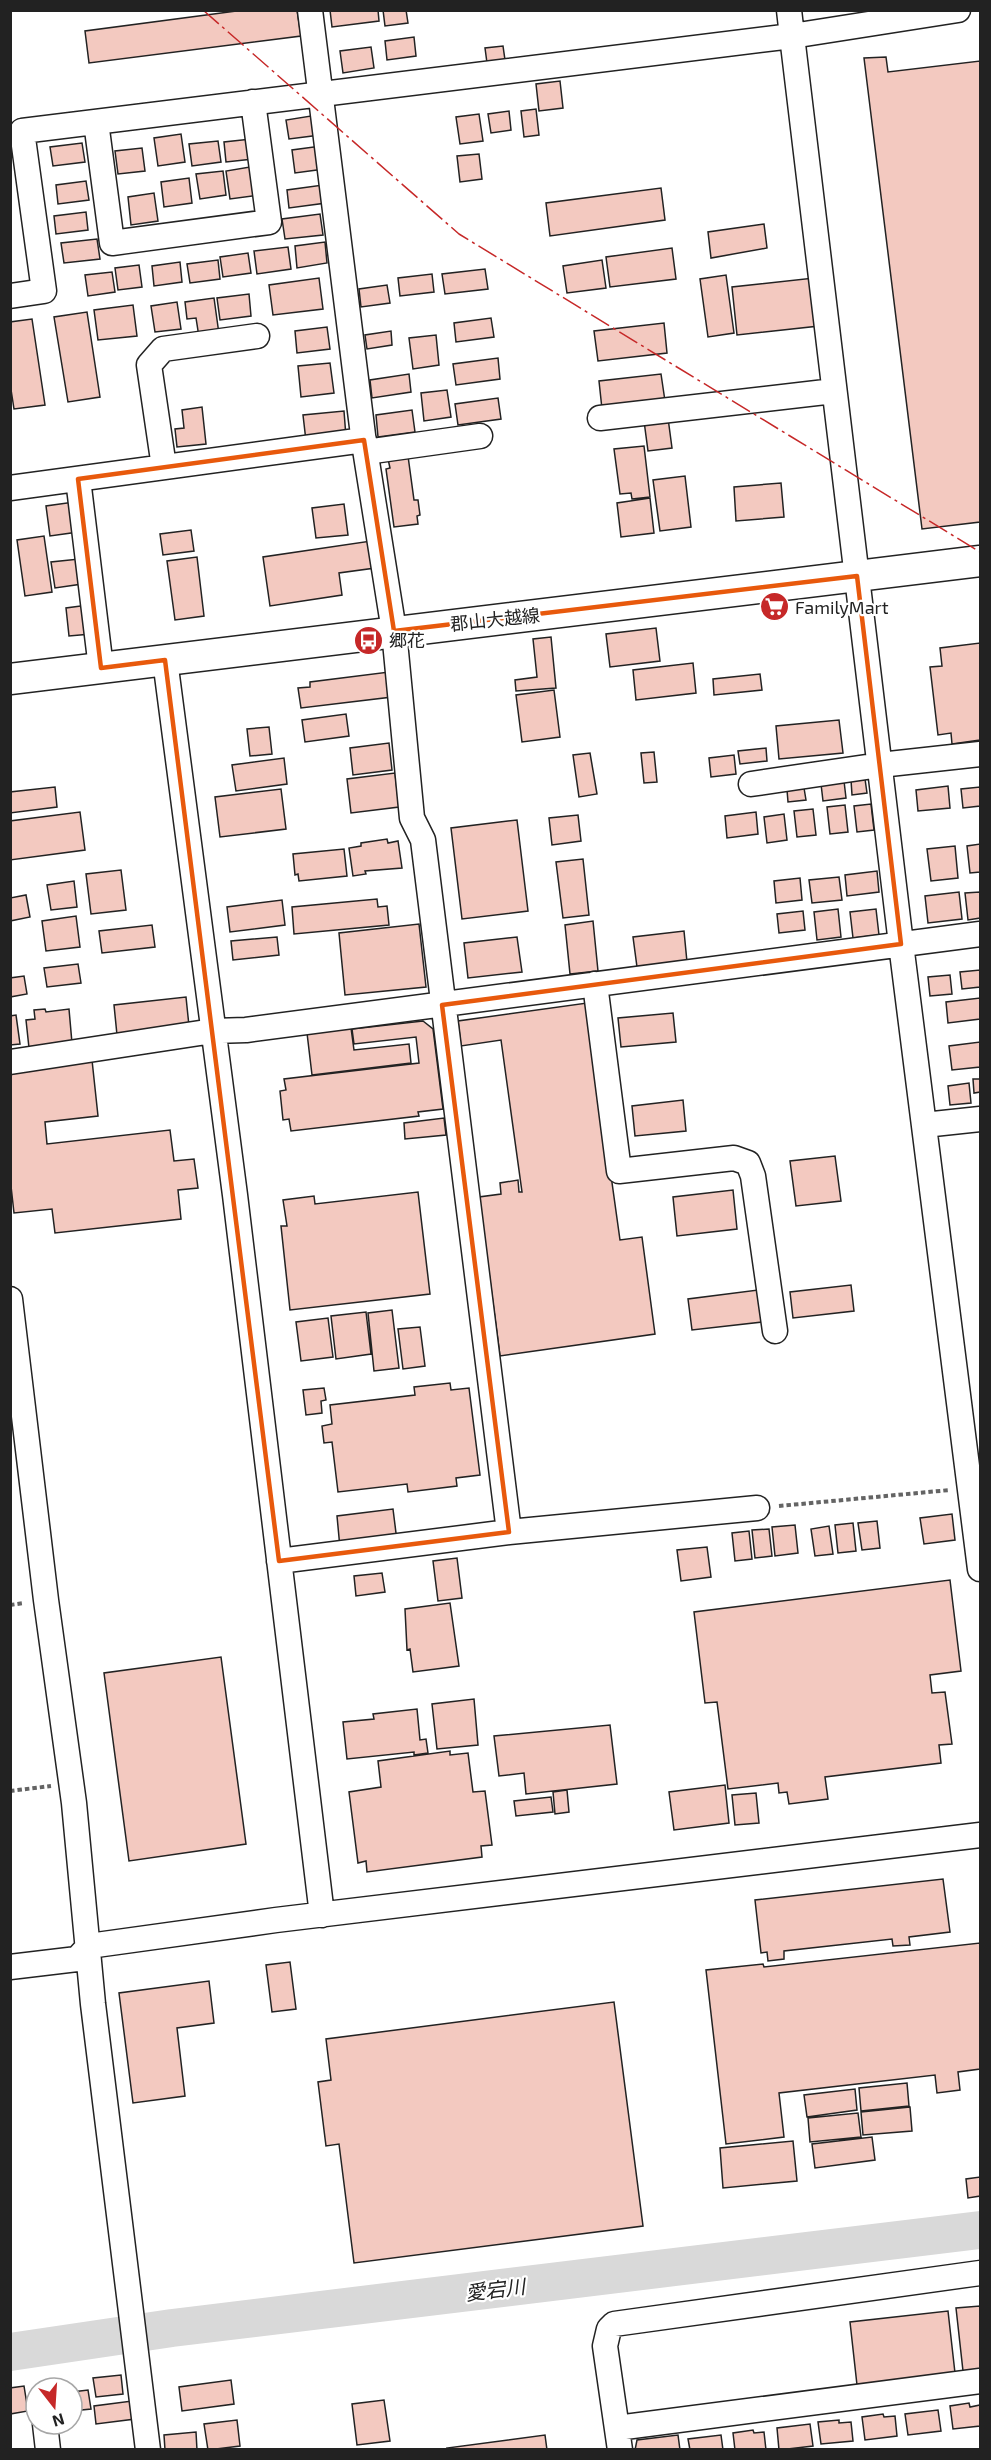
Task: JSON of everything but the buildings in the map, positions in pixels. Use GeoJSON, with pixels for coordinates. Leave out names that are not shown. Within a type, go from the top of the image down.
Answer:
{"type":"FeatureCollection","features":[{"type":"Feature","properties":{"kind":"main road","name":"郡山大越線"},"geometry":{"type":"LineString","coordinates":[[10,679],[981,561]]}},
{"type":"Feature","properties":{"kind":"street"},"geometry":{"type":"LineString","coordinates":[[310,10],[365,446],[394,631],[412,818],[423,840],[509,1532]]}},
{"type":"Feature","properties":{"kind":"street"},"geometry":{"type":"LineString","coordinates":[[789,10],[901,944],[924,1125],[976,1487],[981,1569]]}},
{"type":"Feature","properties":{"kind":"street"},"geometry":{"type":"LineString","coordinates":[[10,296],[44,291],[22,131],[792,36],[958,10]]}},
{"type":"Feature","properties":{"kind":"street"},"geometry":{"type":"LineString","coordinates":[[96,122],[112,243],[269,222],[253,102]]}},
{"type":"Feature","properties":{"kind":"street"},"geometry":{"type":"LineString","coordinates":[[164,467],[149,365],[163,349],[257,336]]}},
{"type":"Feature","properties":{"kind":"street"},"geometry":{"type":"LineString","coordinates":[[600,417],[834,391]]}},
{"type":"Feature","properties":{"kind":"street"},"geometry":{"type":"LineString","coordinates":[[10,488],[164,467],[480,436]]}},
{"type":"Feature","properties":{"kind":"street"},"geometry":{"type":"LineString","coordinates":[[78,479],[101,668]]}},
{"type":"Feature","properties":{"kind":"street"},"geometry":{"type":"LineString","coordinates":[[165,660],[322,1915]]}},
{"type":"Feature","properties":{"kind":"street"},"geometry":{"type":"LineString","coordinates":[[752,784],[880,765],[981,754]]}},
{"type":"Feature","properties":{"kind":"street"},"geometry":{"type":"LineString","coordinates":[[10,1062],[213,1032],[442,1005],[981,934]]}},
{"type":"Feature","properties":{"kind":"street"},"geometry":{"type":"LineString","coordinates":[[595,984],[619,1171],[734,1158],[748,1163],[753,1176],[775,1331]]}},
{"type":"Feature","properties":{"kind":"street"},"geometry":{"type":"LineString","coordinates":[[924,1125],[981,1119]]}},
{"type":"Feature","properties":{"kind":"street"},"geometry":{"type":"LineString","coordinates":[[10,1299],[71,1784],[93,2004],[148,2450]]}},
{"type":"Feature","properties":{"kind":"street"},"geometry":{"type":"LineString","coordinates":[[279,1561],[509,1532],[757,1508]]}},
{"type":"Feature","properties":{"kind":"street"},"geometry":{"type":"LineString","coordinates":[[10,1967],[77,1959],[89,1946],[322,1915],[981,1836]]}},
{"type":"Feature","properties":{"kind":"street"},"geometry":{"type":"LineString","coordinates":[[981,2273],[614,2324],[609,2329],[605,2346],[618,2439],[981,2381]]}},
{"type":"Feature","properties":{"kind":"path"},"geometry":{"type":"LineString","coordinates":[[757,1508],[976,1487]]}},
{"type":"Feature","properties":{"kind":"path"},"geometry":{"type":"LineString","coordinates":[[10,1791],[71,1784]]}},
{"type":"Feature","properties":{"kind":"highlighted area"},"geometry":{"type":"Polygon","coordinates":[[[364,440],[394,631],[857,576],[901,944],[442,1005],[509,1532],[279,1561],[165,660],[101,668],[78,479],[364,440]]]}},
{"type":"Feature","properties":{"kind":"waterway","name":"愛宕川"},"geometry":{"type":"LineString","coordinates":[[10,2352],[172,2328],[980,2230]]}},
{"type":"Feature","properties":{"kind":"power"},"geometry":{"type":"LineString","coordinates":[[203,10],[459,234],[980,552]]}},
{"type":"Feature","properties":{"kind":"place","name":"FamilyMart"},"geometry":{"type":"Point","coordinates":[774,607]}},
{"type":"Feature","properties":{"kind":"place","name":"郷花"},"geometry":{"type":"Point","coordinates":[368,640]}}]}
